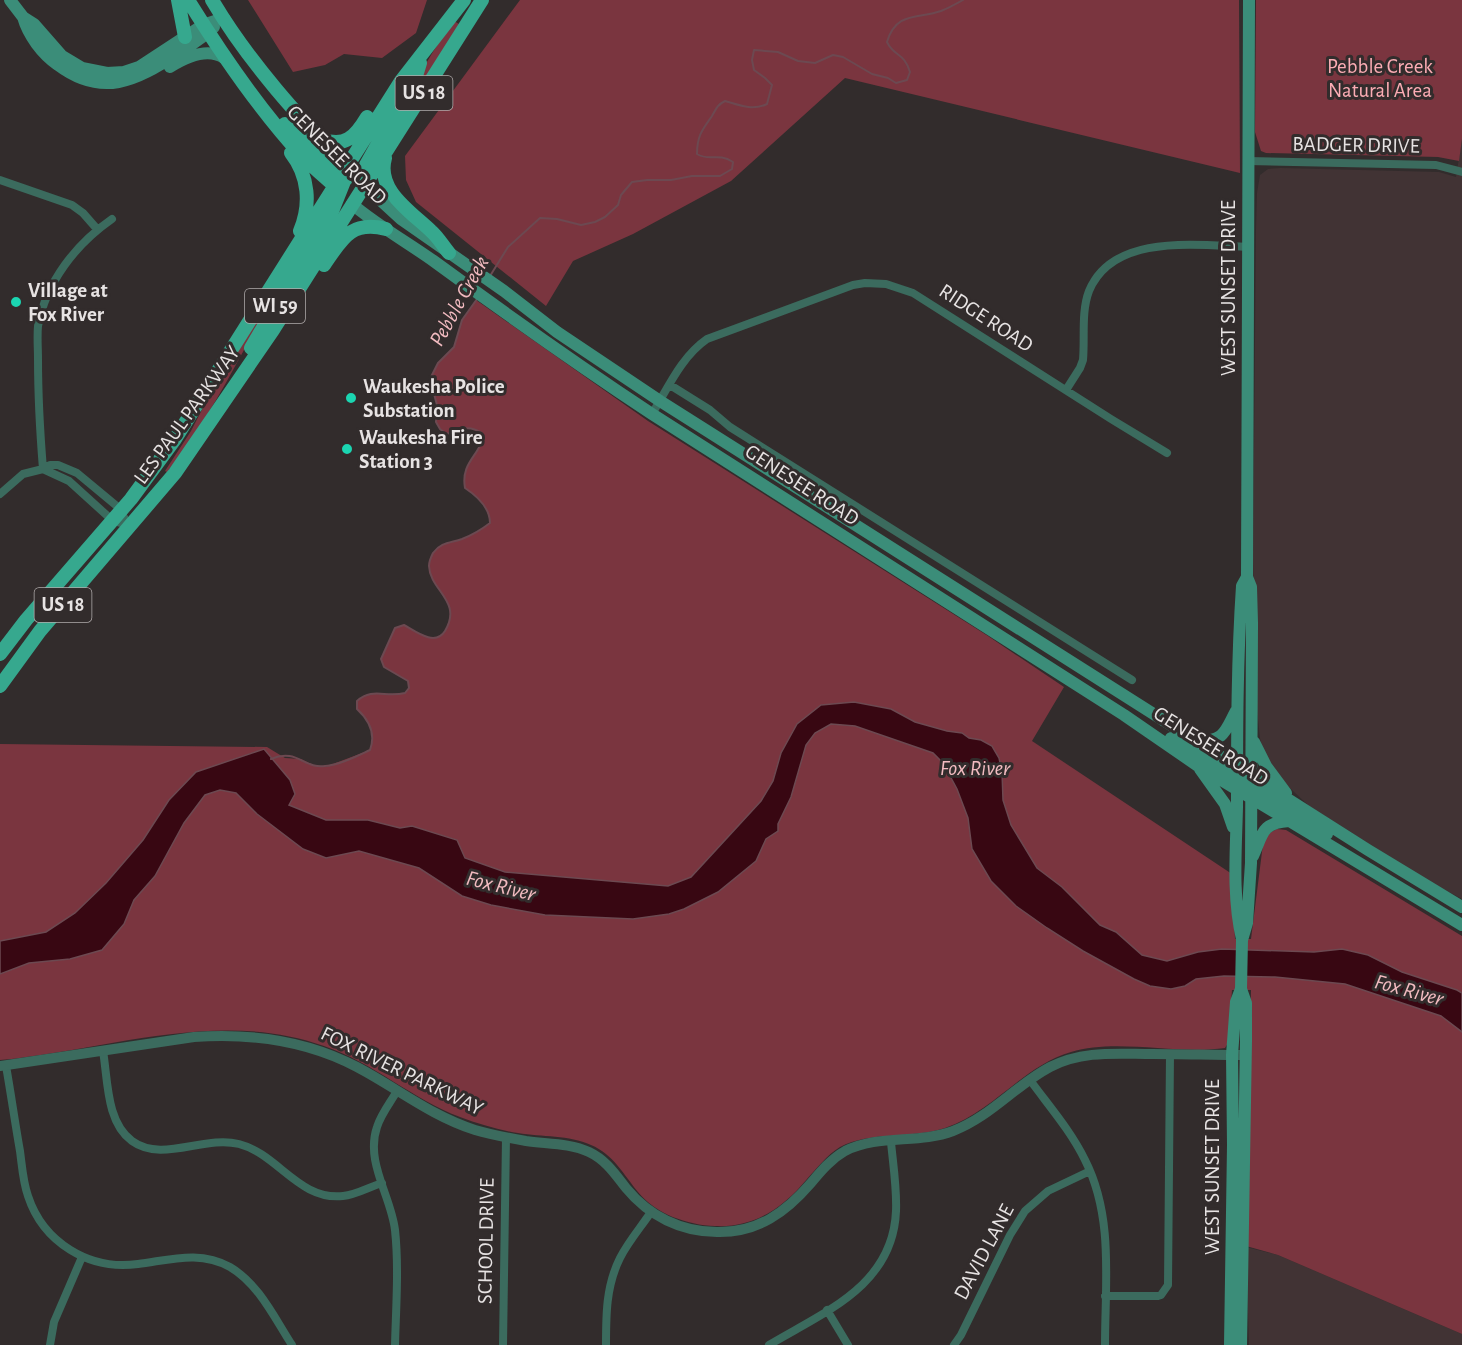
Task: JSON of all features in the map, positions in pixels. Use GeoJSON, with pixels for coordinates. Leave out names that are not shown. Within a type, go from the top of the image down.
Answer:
{"type":"FeatureCollection","features":[{"type":"Feature","properties":{"kind":"main road"},"geometry":{"type":"LineString","coordinates":[[9,0],[62,56],[82,68],[100,72],[116,73],[139,67],[185,37],[206,29]]}},
{"type":"Feature","properties":{"kind":"main road"},"geometry":{"type":"LineString","coordinates":[[177,0],[185,37]]}},
{"type":"Feature","properties":{"kind":"main road","name":"GENESEE ROAD"},"geometry":{"type":"LineString","coordinates":[[188,0],[224,58],[255,100],[303,157],[348,181],[504,291],[557,332],[660,401],[1199,741],[1251,792],[1289,821],[1462,925]]}},
{"type":"Feature","properties":{"kind":"main road","name":"GENESEE ROAD"},"geometry":{"type":"LineString","coordinates":[[213,0],[244,49],[321,139],[348,181],[352,204],[386,229],[430,258],[574,363],[1124,716],[1198,766],[1237,777],[1252,774],[1368,850],[1462,906]]}},
{"type":"Feature","properties":{"kind":"main road","name":"US 18"},"geometry":{"type":"LineString","coordinates":[[426,47],[464,0]]}},
{"type":"Feature","properties":{"kind":"main road","name":"LES PAUL PARKWAY"},"geometry":{"type":"LineString","coordinates":[[0,654],[26,620],[117,515],[175,439],[284,266],[348,181],[390,145],[482,0]]}},
{"type":"Feature","properties":{"kind":"main road","name":"WEST SUNSET DRIVE"},"geometry":{"type":"LineString","coordinates":[[1242,940],[1247,923],[1251,863],[1252,774],[1252,623],[1251,587],[1247,577],[1250,0]]}},
{"type":"Feature","properties":{"kind":"main road"},"geometry":{"type":"LineString","coordinates":[[23,17],[26,28],[62,76],[80,85],[100,89],[140,85],[177,63],[198,54],[214,54],[224,58]]}},
{"type":"Feature","properties":{"kind":"main road"},"geometry":{"type":"LineString","coordinates":[[48,58],[74,75],[88,80],[124,82],[150,71],[224,18]]}},
{"type":"Feature","properties":{"kind":"main road"},"geometry":{"type":"LineString","coordinates":[[321,139],[340,143],[354,135],[402,67],[426,47]]}},
{"type":"Feature","properties":{"kind":"main road"},"geometry":{"type":"LineString","coordinates":[[348,181],[416,76],[426,47]]}},
{"type":"Feature","properties":{"kind":"main road"},"geometry":{"type":"LineString","coordinates":[[255,100],[262,119],[294,157],[305,182],[307,200],[305,215],[284,266]]}},
{"type":"Feature","properties":{"kind":"main road"},"geometry":{"type":"LineString","coordinates":[[390,145],[383,170],[387,185],[403,205],[433,232],[449,253]]}},
{"type":"Feature","properties":{"kind":"main road","name":"LES PAUL PARKWAY"},"geometry":{"type":"LineString","coordinates":[[0,686],[40,631],[175,473],[211,421],[273,330],[352,204],[348,181]]}},
{"type":"Feature","properties":{"kind":"main road","name":"WI 59"},"geometry":{"type":"LineString","coordinates":[[211,421],[274,306],[348,181]]}},
{"type":"Feature","properties":{"kind":"main road"},"geometry":{"type":"LineString","coordinates":[[273,330],[301,300],[335,249],[348,234],[368,226],[386,229]]}},
{"type":"Feature","properties":{"kind":"main road","name":"WEST SUNSET DRIVE"},"geometry":{"type":"LineString","coordinates":[[1230,1345],[1232,1055],[1236,1002],[1241,989],[1242,940],[1238,922],[1236,837],[1237,710],[1242,586],[1247,577]]}},
{"type":"Feature","properties":{"kind":"main road"},"geometry":{"type":"LineString","coordinates":[[1199,741],[1222,737],[1237,710]]}},
{"type":"Feature","properties":{"kind":"main road"},"geometry":{"type":"LineString","coordinates":[[1124,716],[1140,719],[1237,777]]}},
{"type":"Feature","properties":{"kind":"main road"},"geometry":{"type":"LineString","coordinates":[[1252,739],[1266,766],[1290,799]]}},
{"type":"Feature","properties":{"kind":"main road"},"geometry":{"type":"LineString","coordinates":[[1198,766],[1225,804],[1236,837]]}},
{"type":"Feature","properties":{"kind":"main road"},"geometry":{"type":"LineString","coordinates":[[1251,792],[1268,797],[1344,845],[1368,850]]}},
{"type":"Feature","properties":{"kind":"main road"},"geometry":{"type":"LineString","coordinates":[[1251,863],[1261,835],[1267,827],[1277,822],[1289,821]]}},
{"type":"Feature","properties":{"kind":"main road","name":"WEST SUNSET DRIVE"},"geometry":{"type":"LineString","coordinates":[[1241,989],[1246,1003],[1241,1345]]}},
{"type":"Feature","properties":{"kind":"street","name":"BADGER DRIVE"},"geometry":{"type":"LineString","coordinates":[[1248,161],[1436,165],[1462,172]]}},
{"type":"Feature","properties":{"kind":"street"},"geometry":{"type":"LineString","coordinates":[[0,180],[72,206],[83,213],[97,229]]}},
{"type":"Feature","properties":{"kind":"street"},"geometry":{"type":"LineString","coordinates":[[43,470],[38,412],[38,327],[50,289],[77,249],[97,229],[112,219]]}},
{"type":"Feature","properties":{"kind":"street"},"geometry":{"type":"LineString","coordinates":[[1066,390],[1083,360],[1085,307],[1089,291],[1097,277],[1118,258],[1144,248],[1247,247]]}},
{"type":"Feature","properties":{"kind":"street","name":"RIDGE ROAD"},"geometry":{"type":"LineString","coordinates":[[652,414],[695,347],[706,339],[840,288],[876,283],[895,286],[914,293],[1167,453]]}},
{"type":"Feature","properties":{"kind":"street","name":"GENESEE ROAD"},"geometry":{"type":"LineString","coordinates":[[670,385],[710,410],[730,427],[1132,680]]}},
{"type":"Feature","properties":{"kind":"street"},"geometry":{"type":"LineString","coordinates":[[0,494],[23,474],[43,470],[52,464],[70,469],[117,515],[121,525],[129,526]]}},
{"type":"Feature","properties":{"kind":"street"},"geometry":{"type":"LineString","coordinates":[[43,470],[69,481],[117,515]]}},
{"type":"Feature","properties":{"kind":"street","name":"FOX RIVER PARKWAY"},"geometry":{"type":"LineString","coordinates":[[3,1066],[218,1035],[267,1038],[295,1043],[341,1059],[359,1068],[422,1107],[453,1122],[506,1137],[569,1145],[588,1152],[610,1167],[634,1197],[651,1212],[674,1224],[694,1230],[718,1232],[744,1229],[766,1221],[788,1207],[837,1156],[856,1146],[922,1139],[955,1131],[978,1118],[1046,1069],[1063,1061],[1084,1055],[1246,1055]]}},
{"type":"Feature","properties":{"kind":"street"},"geometry":{"type":"LineString","coordinates":[[103,1051],[113,1113],[121,1130],[134,1143],[151,1149],[165,1150],[210,1141],[237,1143],[256,1150],[300,1185],[323,1195],[344,1196],[382,1183]]}},
{"type":"Feature","properties":{"kind":"street"},"geometry":{"type":"LineString","coordinates":[[1105,1296],[1158,1296],[1165,1291],[1168,1285],[1170,1054]]}},
{"type":"Feature","properties":{"kind":"street"},"geometry":{"type":"LineString","coordinates":[[3,1066],[27,1195],[46,1230],[60,1243],[82,1257],[101,1263],[119,1266],[191,1256],[214,1260],[233,1269],[251,1285],[292,1345]]}},
{"type":"Feature","properties":{"kind":"street"},"geometry":{"type":"LineString","coordinates":[[1030,1080],[1076,1144],[1098,1191],[1104,1222],[1105,1345]]}},
{"type":"Feature","properties":{"kind":"street"},"geometry":{"type":"LineString","coordinates":[[395,1345],[396,1242],[393,1220],[375,1165],[374,1137],[382,1116],[397,1091]]}},
{"type":"Feature","properties":{"kind":"street","name":"SCHOOL DRIVE"},"geometry":{"type":"LineString","coordinates":[[503,1345],[506,1137]]}},
{"type":"Feature","properties":{"kind":"street"},"geometry":{"type":"LineString","coordinates":[[769,1345],[847,1299],[865,1284],[882,1261],[894,1230],[896,1211],[891,1142]]}},
{"type":"Feature","properties":{"kind":"street","name":"DAVID LANE"},"geometry":{"type":"LineString","coordinates":[[954,1345],[1024,1212],[1048,1191],[1090,1171]]}},
{"type":"Feature","properties":{"kind":"street"},"geometry":{"type":"LineString","coordinates":[[606,1345],[607,1303],[613,1276],[624,1250],[651,1212]]}},
{"type":"Feature","properties":{"kind":"street"},"geometry":{"type":"LineString","coordinates":[[51,1345],[54,1322],[82,1257]]}},
{"type":"Feature","properties":{"kind":"street"},"geometry":{"type":"LineString","coordinates":[[827,1310],[848,1345]]}},
{"type":"Feature","properties":{"kind":"shaded area"},"geometry":{"type":"Polygon","coordinates":[[[1462,139],[1462,899],[1425,879],[1309,806],[1275,774],[1262,748],[1255,691],[1253,560],[1256,229],[1260,175],[1268,169],[1281,168],[1439,172],[1456,177],[1462,139]]]}},
{"type":"Feature","properties":{"kind":"shaded area"},"geometry":{"type":"Polygon","coordinates":[[[1246,1247],[1278,1255],[1462,1334],[1462,1345],[1249,1345],[1246,1247]]]}},
{"type":"Feature","properties":{"kind":"green space"},"geometry":{"type":"Polygon","coordinates":[[[248,0],[427,0],[416,33],[382,58],[344,54],[325,65],[293,72],[248,0]]]}},
{"type":"Feature","properties":{"kind":"green space"},"geometry":{"type":"Polygon","coordinates":[[[520,0],[1239,0],[1240,173],[845,78],[731,181],[633,234],[573,261],[546,306],[416,202],[406,180],[405,156],[520,0]]]}},
{"type":"Feature","properties":{"kind":"green space","name":"Pebble Creek Natural Area"},"geometry":{"type":"Polygon","coordinates":[[[1256,0],[1462,0],[1462,139],[1459,161],[1438,157],[1266,153],[1261,151],[1255,132],[1256,0]]]}},
{"type":"Feature","properties":{"kind":"green space"},"geometry":{"type":"Polygon","coordinates":[[[454,21],[459,24],[381,151],[424,68],[454,21]]]}},
{"type":"Feature","properties":{"kind":"green space"},"geometry":{"type":"Polygon","coordinates":[[[476,300],[648,421],[988,636],[1064,687],[1032,741],[1232,874],[1235,939],[1251,939],[1263,844],[1266,835],[1277,829],[1286,830],[1462,936],[1462,1334],[1278,1255],[1246,1246],[1251,990],[1232,990],[1228,1043],[1225,1048],[1187,1050],[1107,1046],[1071,1052],[1038,1068],[978,1111],[945,1128],[865,1139],[840,1147],[826,1158],[778,1207],[755,1220],[729,1226],[683,1221],[663,1212],[645,1200],[612,1159],[591,1145],[565,1138],[511,1132],[467,1120],[426,1101],[342,1053],[284,1035],[244,1031],[203,1031],[162,1035],[0,1060],[0,744],[267,747],[285,758],[301,759],[313,765],[325,767],[370,750],[371,728],[357,709],[357,701],[374,694],[405,693],[409,688],[408,681],[384,667],[381,659],[395,628],[404,625],[419,634],[436,638],[441,636],[450,621],[448,604],[431,574],[429,565],[433,553],[443,545],[469,536],[490,523],[482,503],[465,488],[464,478],[482,440],[482,433],[468,428],[446,434],[440,429],[436,422],[437,405],[430,379],[438,363],[454,347],[462,320],[476,300]]]}},
{"type":"Feature","properties":{"kind":"green space"},"geometry":{"type":"Polygon","coordinates":[[[267,302],[269,303],[234,369],[209,411],[182,452],[167,472],[165,471],[191,431],[211,392],[267,302]]]}},
{"type":"Feature","properties":{"kind":"water","name":"Fox River"},"geometry":{"type":"Polygon","coordinates":[[[854,702],[891,709],[915,722],[962,733],[969,738],[981,740],[992,746],[999,758],[1003,800],[1011,825],[1037,868],[1062,887],[1100,925],[1116,932],[1142,955],[1167,961],[1198,952],[1222,949],[1314,952],[1342,949],[1368,955],[1402,972],[1462,993],[1462,1032],[1441,1016],[1345,984],[1275,977],[1224,976],[1196,979],[1185,986],[1171,989],[1150,986],[1134,979],[1047,928],[1016,906],[991,881],[972,849],[968,818],[957,789],[943,763],[933,753],[855,726],[831,724],[815,733],[806,745],[791,797],[778,824],[778,831],[766,839],[756,861],[718,892],[669,914],[633,919],[545,915],[491,905],[462,896],[419,868],[359,851],[326,858],[303,849],[257,814],[236,793],[220,790],[205,795],[184,823],[155,876],[134,900],[124,924],[102,950],[70,959],[29,963],[0,974],[0,941],[46,932],[75,913],[106,883],[143,840],[169,800],[196,772],[264,749],[290,780],[295,794],[289,805],[326,820],[368,820],[400,828],[412,826],[457,840],[465,858],[505,872],[668,886],[691,877],[761,801],[773,781],[781,753],[797,724],[821,705],[854,702]]]}},
{"type":"Feature","properties":{"kind":"waterway","name":"Pebble Creek"},"geometry":{"type":"LineString","coordinates":[[490,276],[508,247],[540,218],[557,219],[581,225],[595,222],[605,217],[618,205],[621,195],[632,182],[671,180],[692,176],[720,176],[732,169],[733,162],[727,159],[697,154],[698,142],[703,129],[716,109],[725,101],[751,107],[767,104],[772,85],[754,70],[752,60],[754,50],[778,52],[798,61],[815,63],[833,55],[843,57],[872,74],[888,78],[896,83],[907,80],[910,72],[905,61],[887,42],[896,25],[909,18],[941,11],[963,0]]}},
{"type":"Feature","properties":{"kind":"waterway","name":"Pebble Creek"},"geometry":{"type":"LineString","coordinates":[[271,759],[287,756],[311,765],[325,766],[342,762],[370,750],[371,728],[357,709],[357,701],[368,695],[405,693],[409,688],[408,681],[384,667],[381,659],[395,628],[404,625],[419,634],[436,638],[441,636],[450,621],[448,604],[431,575],[429,566],[433,553],[446,543],[469,536],[490,523],[488,512],[482,503],[465,488],[464,478],[482,440],[482,433],[468,428],[446,434],[440,429],[436,422],[437,405],[430,379],[438,363],[454,347],[462,320],[477,299]]}},
{"type":"Feature","properties":{"kind":"place","name":"Village at Fox River"},"geometry":{"type":"Point","coordinates":[16,302]}},
{"type":"Feature","properties":{"kind":"place","name":"Waukesha Police Substation"},"geometry":{"type":"Point","coordinates":[351,398]}},
{"type":"Feature","properties":{"kind":"place","name":"Waukesha Fire Station 3"},"geometry":{"type":"Point","coordinates":[347,449]}}]}
